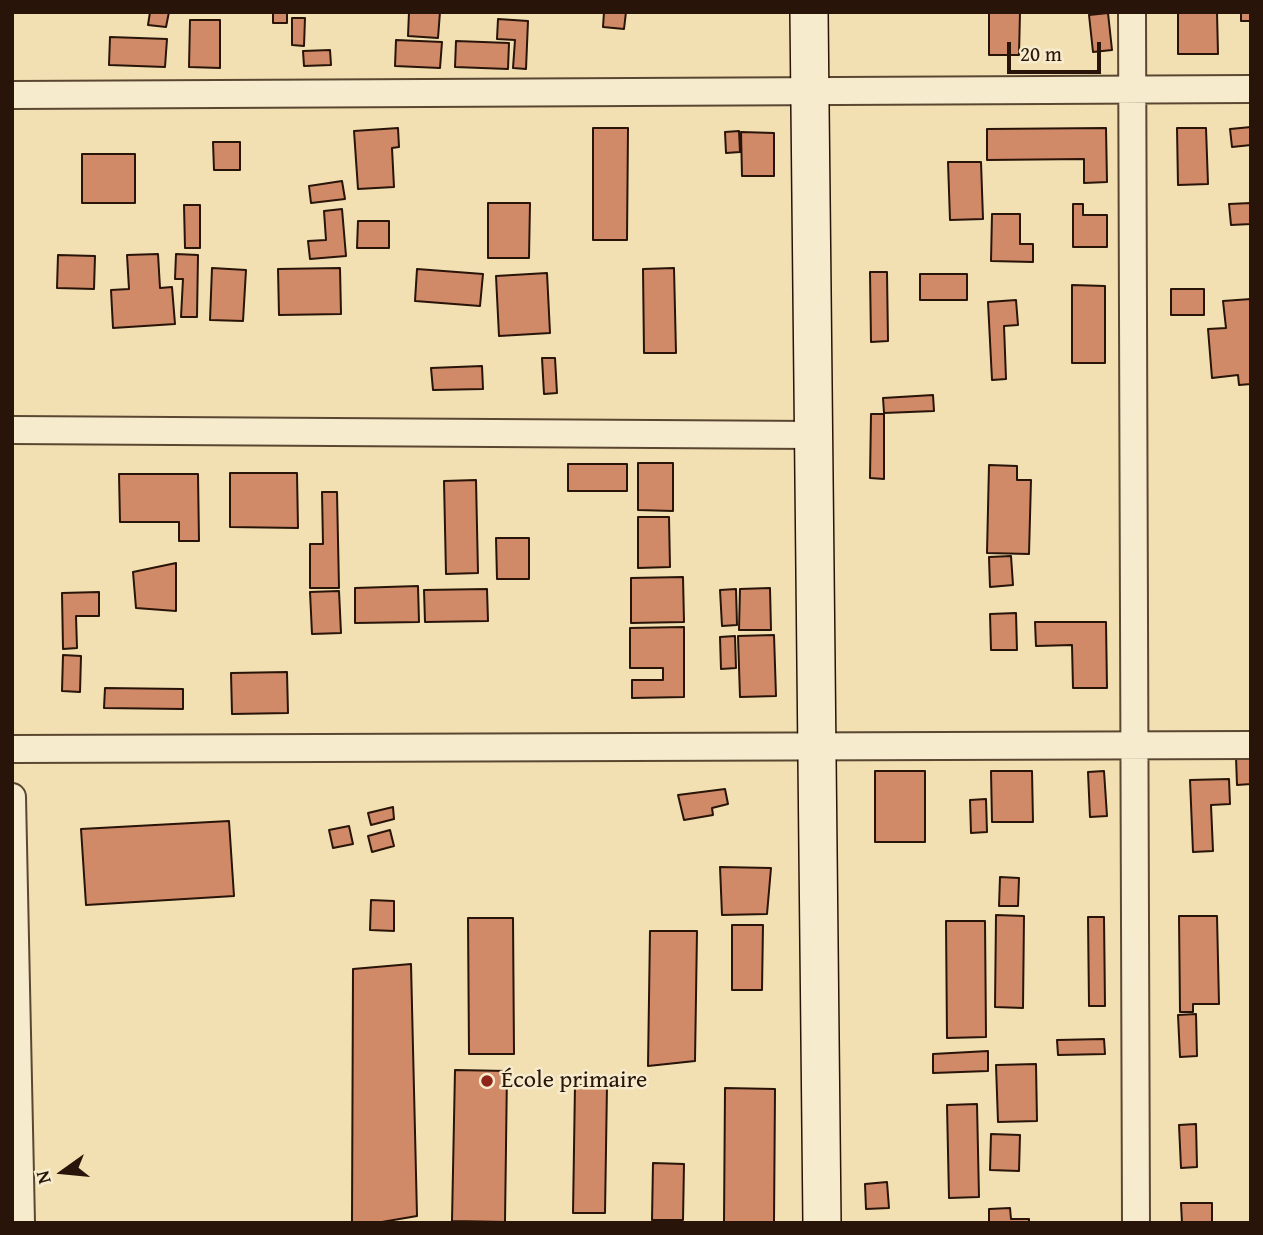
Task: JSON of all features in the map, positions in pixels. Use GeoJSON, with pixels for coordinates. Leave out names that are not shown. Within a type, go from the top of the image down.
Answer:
{"type":"FeatureCollection","features":[{"type":"Feature","properties":{"kind":"street"},"geometry":{"type":"LineString","coordinates":[[809,12],[822,1223]]}},
{"type":"Feature","properties":{"kind":"street"},"geometry":{"type":"LineString","coordinates":[[1132,12],[1136,1223]]}},
{"type":"Feature","properties":{"kind":"street"},"geometry":{"type":"LineString","coordinates":[[12,95],[1251,89]]}},
{"type":"Feature","properties":{"kind":"street"},"geometry":{"type":"LineString","coordinates":[[12,430],[814,435]]}},
{"type":"Feature","properties":{"kind":"street"},"geometry":{"type":"LineString","coordinates":[[12,749],[1251,745]]}},
{"type":"Feature","properties":{"kind":"street"},"geometry":{"type":"LineString","coordinates":[[12,797],[21,1223]]}},
{"type":"Feature","properties":{"kind":"building"},"geometry":{"type":"Polygon","coordinates":[[[150,12],[169,12],[166,27],[148,25],[150,12]]]}},
{"type":"Feature","properties":{"kind":"building"},"geometry":{"type":"Polygon","coordinates":[[[273,12],[287,12],[287,23],[273,23],[273,12]]]}},
{"type":"Feature","properties":{"kind":"building"},"geometry":{"type":"Polygon","coordinates":[[[409,12],[440,12],[438,38],[408,36],[409,12]]]}},
{"type":"Feature","properties":{"kind":"building"},"geometry":{"type":"Polygon","coordinates":[[[604,12],[626,12],[624,29],[603,27],[604,12]]]}},
{"type":"Feature","properties":{"kind":"building"},"geometry":{"type":"Polygon","coordinates":[[[989,12],[1020,12],[1019,55],[989,55],[989,12]]]}},
{"type":"Feature","properties":{"kind":"building"},"geometry":{"type":"Polygon","coordinates":[[[1178,12],[1217,12],[1218,54],[1178,54],[1178,12]]]}},
{"type":"Feature","properties":{"kind":"building"},"geometry":{"type":"Polygon","coordinates":[[[1241,12],[1251,12],[1251,21],[1241,21],[1241,12]]]}},
{"type":"Feature","properties":{"kind":"building"},"geometry":{"type":"Polygon","coordinates":[[[1108,13],[1112,50],[1093,52],[1089,15],[1108,13]]]}},
{"type":"Feature","properties":{"kind":"building"},"geometry":{"type":"Polygon","coordinates":[[[292,18],[305,18],[304,46],[292,45],[292,18]]]}},
{"type":"Feature","properties":{"kind":"building"},"geometry":{"type":"Polygon","coordinates":[[[498,19],[528,21],[526,69],[513,68],[515,40],[497,39],[498,19]]]}},
{"type":"Feature","properties":{"kind":"building"},"geometry":{"type":"Polygon","coordinates":[[[190,20],[220,20],[220,68],[189,67],[190,20]]]}},
{"type":"Feature","properties":{"kind":"building"},"geometry":{"type":"Polygon","coordinates":[[[110,37],[167,39],[165,67],[109,65],[110,37]]]}},
{"type":"Feature","properties":{"kind":"building"},"geometry":{"type":"Polygon","coordinates":[[[396,40],[442,42],[440,68],[395,66],[396,40]]]}},
{"type":"Feature","properties":{"kind":"building"},"geometry":{"type":"Polygon","coordinates":[[[456,41],[509,43],[508,69],[455,67],[456,41]]]}},
{"type":"Feature","properties":{"kind":"building"},"geometry":{"type":"Polygon","coordinates":[[[330,50],[331,65],[304,66],[303,51],[330,50]]]}},
{"type":"Feature","properties":{"kind":"building"},"geometry":{"type":"Polygon","coordinates":[[[1251,127],[1251,145],[1232,147],[1230,129],[1251,127]]]}},
{"type":"Feature","properties":{"kind":"building"},"geometry":{"type":"Polygon","coordinates":[[[398,128],[399,147],[392,148],[394,187],[358,189],[354,131],[398,128]]]}},
{"type":"Feature","properties":{"kind":"building"},"geometry":{"type":"Polygon","coordinates":[[[593,128],[628,128],[627,240],[593,240],[593,128]]]}},
{"type":"Feature","properties":{"kind":"building"},"geometry":{"type":"Polygon","coordinates":[[[1106,128],[1107,182],[1084,183],[1084,159],[987,160],[987,129],[1106,128]]]}},
{"type":"Feature","properties":{"kind":"building"},"geometry":{"type":"Polygon","coordinates":[[[1177,128],[1206,128],[1208,184],[1178,185],[1177,128]]]}},
{"type":"Feature","properties":{"kind":"building"},"geometry":{"type":"Polygon","coordinates":[[[739,131],[740,152],[726,153],[725,132],[739,131]]]}},
{"type":"Feature","properties":{"kind":"building"},"geometry":{"type":"Polygon","coordinates":[[[741,132],[774,133],[774,176],[742,176],[741,132]]]}},
{"type":"Feature","properties":{"kind":"building"},"geometry":{"type":"Polygon","coordinates":[[[213,142],[240,142],[240,170],[214,170],[213,142]]]}},
{"type":"Feature","properties":{"kind":"building"},"geometry":{"type":"Polygon","coordinates":[[[82,154],[135,154],[135,203],[82,203],[82,154]]]}},
{"type":"Feature","properties":{"kind":"building"},"geometry":{"type":"Polygon","coordinates":[[[948,162],[981,162],[983,219],[950,220],[948,162]]]}},
{"type":"Feature","properties":{"kind":"building"},"geometry":{"type":"Polygon","coordinates":[[[342,181],[345,199],[311,203],[309,186],[342,181]]]}},
{"type":"Feature","properties":{"kind":"building"},"geometry":{"type":"Polygon","coordinates":[[[488,203],[530,203],[529,258],[488,258],[488,203]]]}},
{"type":"Feature","properties":{"kind":"building"},"geometry":{"type":"Polygon","coordinates":[[[1251,203],[1251,224],[1231,225],[1229,204],[1251,203]]]}},
{"type":"Feature","properties":{"kind":"building"},"geometry":{"type":"Polygon","coordinates":[[[1073,204],[1083,204],[1083,215],[1107,215],[1107,247],[1073,247],[1073,204]]]}},
{"type":"Feature","properties":{"kind":"building"},"geometry":{"type":"Polygon","coordinates":[[[184,205],[200,205],[200,248],[185,248],[184,205]]]}},
{"type":"Feature","properties":{"kind":"building"},"geometry":{"type":"Polygon","coordinates":[[[342,209],[346,256],[310,259],[308,241],[326,240],[324,211],[342,209]]]}},
{"type":"Feature","properties":{"kind":"building"},"geometry":{"type":"Polygon","coordinates":[[[992,214],[1020,214],[1020,244],[1033,244],[1033,262],[991,261],[992,214]]]}},
{"type":"Feature","properties":{"kind":"building"},"geometry":{"type":"Polygon","coordinates":[[[358,221],[389,221],[389,248],[357,248],[358,221]]]}},
{"type":"Feature","properties":{"kind":"building"},"geometry":{"type":"Polygon","coordinates":[[[158,254],[160,288],[172,287],[175,324],[113,328],[111,290],[129,289],[127,255],[158,254]]]}},
{"type":"Feature","properties":{"kind":"building"},"geometry":{"type":"Polygon","coordinates":[[[176,254],[198,255],[197,317],[181,317],[183,279],[175,279],[176,254]]]}},
{"type":"Feature","properties":{"kind":"building"},"geometry":{"type":"Polygon","coordinates":[[[58,255],[95,256],[94,289],[57,288],[58,255]]]}},
{"type":"Feature","properties":{"kind":"building"},"geometry":{"type":"Polygon","coordinates":[[[212,268],[246,270],[243,321],[210,320],[212,268]]]}},
{"type":"Feature","properties":{"kind":"building"},"geometry":{"type":"Polygon","coordinates":[[[340,268],[341,314],[279,315],[278,269],[340,268]]]}},
{"type":"Feature","properties":{"kind":"building"},"geometry":{"type":"Polygon","coordinates":[[[674,268],[676,353],[644,353],[643,269],[674,268]]]}},
{"type":"Feature","properties":{"kind":"building"},"geometry":{"type":"Polygon","coordinates":[[[417,269],[483,274],[480,306],[415,301],[417,269]]]}},
{"type":"Feature","properties":{"kind":"building"},"geometry":{"type":"Polygon","coordinates":[[[870,272],[887,272],[888,341],[871,342],[870,272]]]}},
{"type":"Feature","properties":{"kind":"building"},"geometry":{"type":"Polygon","coordinates":[[[547,273],[550,333],[499,336],[496,276],[547,273]]]}},
{"type":"Feature","properties":{"kind":"building"},"geometry":{"type":"Polygon","coordinates":[[[920,274],[967,274],[967,300],[920,300],[920,274]]]}},
{"type":"Feature","properties":{"kind":"building"},"geometry":{"type":"Polygon","coordinates":[[[1072,285],[1105,286],[1105,363],[1072,363],[1072,285]]]}},
{"type":"Feature","properties":{"kind":"building"},"geometry":{"type":"Polygon","coordinates":[[[1171,289],[1204,289],[1204,315],[1171,315],[1171,289]]]}},
{"type":"Feature","properties":{"kind":"building"},"geometry":{"type":"Polygon","coordinates":[[[1251,299],[1251,384],[1239,385],[1238,375],[1212,378],[1208,329],[1226,328],[1223,301],[1251,299]]]}},
{"type":"Feature","properties":{"kind":"building"},"geometry":{"type":"Polygon","coordinates":[[[1016,300],[1018,325],[1004,326],[1006,379],[992,380],[988,302],[1016,300]]]}},
{"type":"Feature","properties":{"kind":"building"},"geometry":{"type":"Polygon","coordinates":[[[542,358],[555,358],[557,393],[544,394],[542,358]]]}},
{"type":"Feature","properties":{"kind":"building"},"geometry":{"type":"Polygon","coordinates":[[[482,366],[483,389],[433,390],[431,368],[482,366]]]}},
{"type":"Feature","properties":{"kind":"building"},"geometry":{"type":"Polygon","coordinates":[[[933,395],[934,411],[884,413],[883,398],[933,395]]]}},
{"type":"Feature","properties":{"kind":"building"},"geometry":{"type":"Polygon","coordinates":[[[871,414],[884,414],[884,479],[870,478],[871,414]]]}},
{"type":"Feature","properties":{"kind":"building"},"geometry":{"type":"Polygon","coordinates":[[[638,463],[673,463],[673,511],[638,510],[638,463]]]}},
{"type":"Feature","properties":{"kind":"building"},"geometry":{"type":"Polygon","coordinates":[[[568,464],[627,464],[627,491],[568,491],[568,464]]]}},
{"type":"Feature","properties":{"kind":"building"},"geometry":{"type":"Polygon","coordinates":[[[989,465],[1017,466],[1017,480],[1031,480],[1029,554],[987,553],[989,465]]]}},
{"type":"Feature","properties":{"kind":"building"},"geometry":{"type":"Polygon","coordinates":[[[230,473],[297,473],[298,528],[230,527],[230,473]]]}},
{"type":"Feature","properties":{"kind":"building"},"geometry":{"type":"Polygon","coordinates":[[[119,474],[198,474],[199,541],[179,541],[179,522],[120,522],[119,474]]]}},
{"type":"Feature","properties":{"kind":"building"},"geometry":{"type":"Polygon","coordinates":[[[476,480],[478,573],[446,574],[444,481],[476,480]]]}},
{"type":"Feature","properties":{"kind":"building"},"geometry":{"type":"Polygon","coordinates":[[[322,492],[337,492],[339,588],[310,588],[310,544],[323,544],[322,492]]]}},
{"type":"Feature","properties":{"kind":"building"},"geometry":{"type":"Polygon","coordinates":[[[638,517],[669,517],[670,567],[638,568],[638,517]]]}},
{"type":"Feature","properties":{"kind":"building"},"geometry":{"type":"Polygon","coordinates":[[[496,538],[529,538],[529,579],[497,579],[496,538]]]}},
{"type":"Feature","properties":{"kind":"building"},"geometry":{"type":"Polygon","coordinates":[[[1011,556],[1013,585],[990,587],[989,557],[1011,556]]]}},
{"type":"Feature","properties":{"kind":"building"},"geometry":{"type":"Polygon","coordinates":[[[176,563],[176,611],[136,608],[133,572],[176,563]]]}},
{"type":"Feature","properties":{"kind":"building"},"geometry":{"type":"Polygon","coordinates":[[[683,577],[684,622],[631,623],[631,578],[683,577]]]}},
{"type":"Feature","properties":{"kind":"building"},"geometry":{"type":"Polygon","coordinates":[[[418,586],[419,622],[355,623],[355,588],[418,586]]]}},
{"type":"Feature","properties":{"kind":"building"},"geometry":{"type":"Polygon","coordinates":[[[770,588],[771,630],[739,630],[740,589],[770,588]]]}},
{"type":"Feature","properties":{"kind":"building"},"geometry":{"type":"Polygon","coordinates":[[[487,589],[488,621],[425,622],[424,590],[487,589]]]}},
{"type":"Feature","properties":{"kind":"building"},"geometry":{"type":"Polygon","coordinates":[[[736,589],[737,625],[722,626],[720,590],[736,589]]]}},
{"type":"Feature","properties":{"kind":"building"},"geometry":{"type":"Polygon","coordinates":[[[339,591],[341,633],[312,634],[310,592],[339,591]]]}},
{"type":"Feature","properties":{"kind":"building"},"geometry":{"type":"Polygon","coordinates":[[[99,592],[99,616],[76,616],[77,648],[63,649],[62,593],[99,592]]]}},
{"type":"Feature","properties":{"kind":"building"},"geometry":{"type":"Polygon","coordinates":[[[1016,613],[1017,650],[991,650],[990,614],[1016,613]]]}},
{"type":"Feature","properties":{"kind":"building"},"geometry":{"type":"Polygon","coordinates":[[[1035,622],[1106,622],[1107,688],[1073,688],[1072,645],[1036,646],[1035,622]]]}},
{"type":"Feature","properties":{"kind":"building"},"geometry":{"type":"Polygon","coordinates":[[[684,627],[684,697],[632,698],[632,680],[663,680],[663,668],[630,668],[630,628],[684,627]]]}},
{"type":"Feature","properties":{"kind":"building"},"geometry":{"type":"Polygon","coordinates":[[[774,635],[776,696],[740,697],[738,636],[774,635]]]}},
{"type":"Feature","properties":{"kind":"building"},"geometry":{"type":"Polygon","coordinates":[[[735,636],[736,668],[721,669],[720,637],[735,636]]]}},
{"type":"Feature","properties":{"kind":"building"},"geometry":{"type":"Polygon","coordinates":[[[63,655],[81,656],[80,692],[62,691],[63,655]]]}},
{"type":"Feature","properties":{"kind":"building"},"geometry":{"type":"Polygon","coordinates":[[[287,672],[288,713],[232,714],[231,673],[287,672]]]}},
{"type":"Feature","properties":{"kind":"building"},"geometry":{"type":"Polygon","coordinates":[[[105,688],[183,689],[183,709],[104,708],[105,688]]]}},
{"type":"Feature","properties":{"kind":"building"},"geometry":{"type":"Polygon","coordinates":[[[1236,757],[1251,757],[1251,784],[1237,785],[1236,757]]]}},
{"type":"Feature","properties":{"kind":"building"},"geometry":{"type":"Polygon","coordinates":[[[875,771],[925,771],[925,842],[875,842],[875,771]]]}},
{"type":"Feature","properties":{"kind":"building"},"geometry":{"type":"Polygon","coordinates":[[[991,771],[1032,771],[1033,822],[992,822],[991,771]]]}},
{"type":"Feature","properties":{"kind":"building"},"geometry":{"type":"Polygon","coordinates":[[[1104,771],[1107,816],[1090,817],[1088,772],[1104,771]]]}},
{"type":"Feature","properties":{"kind":"building"},"geometry":{"type":"Polygon","coordinates":[[[1229,779],[1230,804],[1211,805],[1213,851],[1193,852],[1190,780],[1229,779]]]}},
{"type":"Feature","properties":{"kind":"building"},"geometry":{"type":"Polygon","coordinates":[[[725,789],[728,804],[712,808],[713,815],[684,820],[678,795],[725,789]]]}},
{"type":"Feature","properties":{"kind":"building"},"geometry":{"type":"Polygon","coordinates":[[[986,799],[987,832],[971,833],[970,800],[986,799]]]}},
{"type":"Feature","properties":{"kind":"building"},"geometry":{"type":"Polygon","coordinates":[[[393,807],[394,819],[371,825],[368,813],[393,807]]]}},
{"type":"Feature","properties":{"kind":"building"},"geometry":{"type":"Polygon","coordinates":[[[229,821],[234,896],[86,905],[81,829],[229,821]]]}},
{"type":"Feature","properties":{"kind":"building"},"geometry":{"type":"Polygon","coordinates":[[[349,826],[353,844],[333,848],[329,830],[349,826]]]}},
{"type":"Feature","properties":{"kind":"building"},"geometry":{"type":"Polygon","coordinates":[[[390,830],[394,846],[372,852],[368,836],[390,830]]]}},
{"type":"Feature","properties":{"kind":"building"},"geometry":{"type":"Polygon","coordinates":[[[720,867],[771,868],[767,914],[722,915],[720,867]]]}},
{"type":"Feature","properties":{"kind":"building"},"geometry":{"type":"Polygon","coordinates":[[[1000,877],[1019,878],[1018,906],[999,906],[1000,877]]]}},
{"type":"Feature","properties":{"kind":"building"},"geometry":{"type":"Polygon","coordinates":[[[371,900],[394,901],[394,931],[370,930],[371,900]]]}},
{"type":"Feature","properties":{"kind":"building"},"geometry":{"type":"Polygon","coordinates":[[[996,915],[1024,916],[1023,1008],[995,1007],[996,915]]]}},
{"type":"Feature","properties":{"kind":"building"},"geometry":{"type":"Polygon","coordinates":[[[1179,916],[1217,916],[1219,1004],[1193,1004],[1193,1012],[1180,1012],[1179,916]]]}},
{"type":"Feature","properties":{"kind":"building"},"geometry":{"type":"Polygon","coordinates":[[[1088,917],[1104,917],[1105,1006],[1089,1006],[1088,917]]]}},
{"type":"Feature","properties":{"kind":"building"},"geometry":{"type":"Polygon","coordinates":[[[468,918],[513,918],[514,1054],[469,1054],[468,918]]]}},
{"type":"Feature","properties":{"kind":"building"},"geometry":{"type":"Polygon","coordinates":[[[946,921],[985,921],[986,1037],[947,1038],[946,921]]]}},
{"type":"Feature","properties":{"kind":"building"},"geometry":{"type":"Polygon","coordinates":[[[732,925],[763,925],[762,990],[732,990],[732,925]]]}},
{"type":"Feature","properties":{"kind":"building"},"geometry":{"type":"Polygon","coordinates":[[[650,931],[697,931],[695,1061],[648,1066],[650,931]]]}},
{"type":"Feature","properties":{"kind":"building"},"geometry":{"type":"Polygon","coordinates":[[[411,964],[417,1216],[376,1223],[352,1223],[353,969],[411,964]]]}},
{"type":"Feature","properties":{"kind":"building"},"geometry":{"type":"Polygon","coordinates":[[[1196,1014],[1197,1056],[1180,1057],[1178,1015],[1196,1014]]]}},
{"type":"Feature","properties":{"kind":"building"},"geometry":{"type":"Polygon","coordinates":[[[1104,1039],[1105,1054],[1058,1055],[1057,1040],[1104,1039]]]}},
{"type":"Feature","properties":{"kind":"building"},"geometry":{"type":"Polygon","coordinates":[[[988,1051],[988,1071],[933,1073],[933,1054],[988,1051]]]}},
{"type":"Feature","properties":{"kind":"building"},"geometry":{"type":"Polygon","coordinates":[[[1036,1064],[1037,1121],[998,1122],[996,1065],[1036,1064]]]}},
{"type":"Feature","properties":{"kind":"building"},"geometry":{"type":"Polygon","coordinates":[[[455,1070],[507,1071],[505,1222],[452,1221],[455,1070]]]}},
{"type":"Feature","properties":{"kind":"building"},"geometry":{"type":"Polygon","coordinates":[[[575,1085],[607,1085],[605,1213],[573,1213],[575,1085]]]}},
{"type":"Feature","properties":{"kind":"building"},"geometry":{"type":"Polygon","coordinates":[[[725,1088],[775,1089],[774,1223],[724,1223],[725,1088]]]}},
{"type":"Feature","properties":{"kind":"building"},"geometry":{"type":"Polygon","coordinates":[[[977,1104],[979,1197],[949,1198],[947,1105],[977,1104]]]}},
{"type":"Feature","properties":{"kind":"building"},"geometry":{"type":"Polygon","coordinates":[[[1196,1124],[1197,1167],[1181,1168],[1179,1125],[1196,1124]]]}},
{"type":"Feature","properties":{"kind":"building"},"geometry":{"type":"Polygon","coordinates":[[[991,1134],[1020,1135],[1019,1171],[990,1170],[991,1134]]]}},
{"type":"Feature","properties":{"kind":"building"},"geometry":{"type":"Polygon","coordinates":[[[653,1163],[684,1164],[683,1220],[652,1220],[653,1163]]]}},
{"type":"Feature","properties":{"kind":"building"},"geometry":{"type":"Polygon","coordinates":[[[887,1182],[889,1208],[866,1209],[865,1184],[887,1182]]]}},
{"type":"Feature","properties":{"kind":"building"},"geometry":{"type":"Polygon","coordinates":[[[1181,1203],[1212,1203],[1212,1223],[1182,1223],[1181,1203]]]}},
{"type":"Feature","properties":{"kind":"building"},"geometry":{"type":"Polygon","coordinates":[[[1010,1208],[1011,1219],[1029,1219],[1029,1223],[989,1223],[989,1209],[1010,1208]]]}},
{"type":"Feature","properties":{"kind":"place","name":"École primaire"},"geometry":{"type":"Point","coordinates":[487,1081]}}]}
